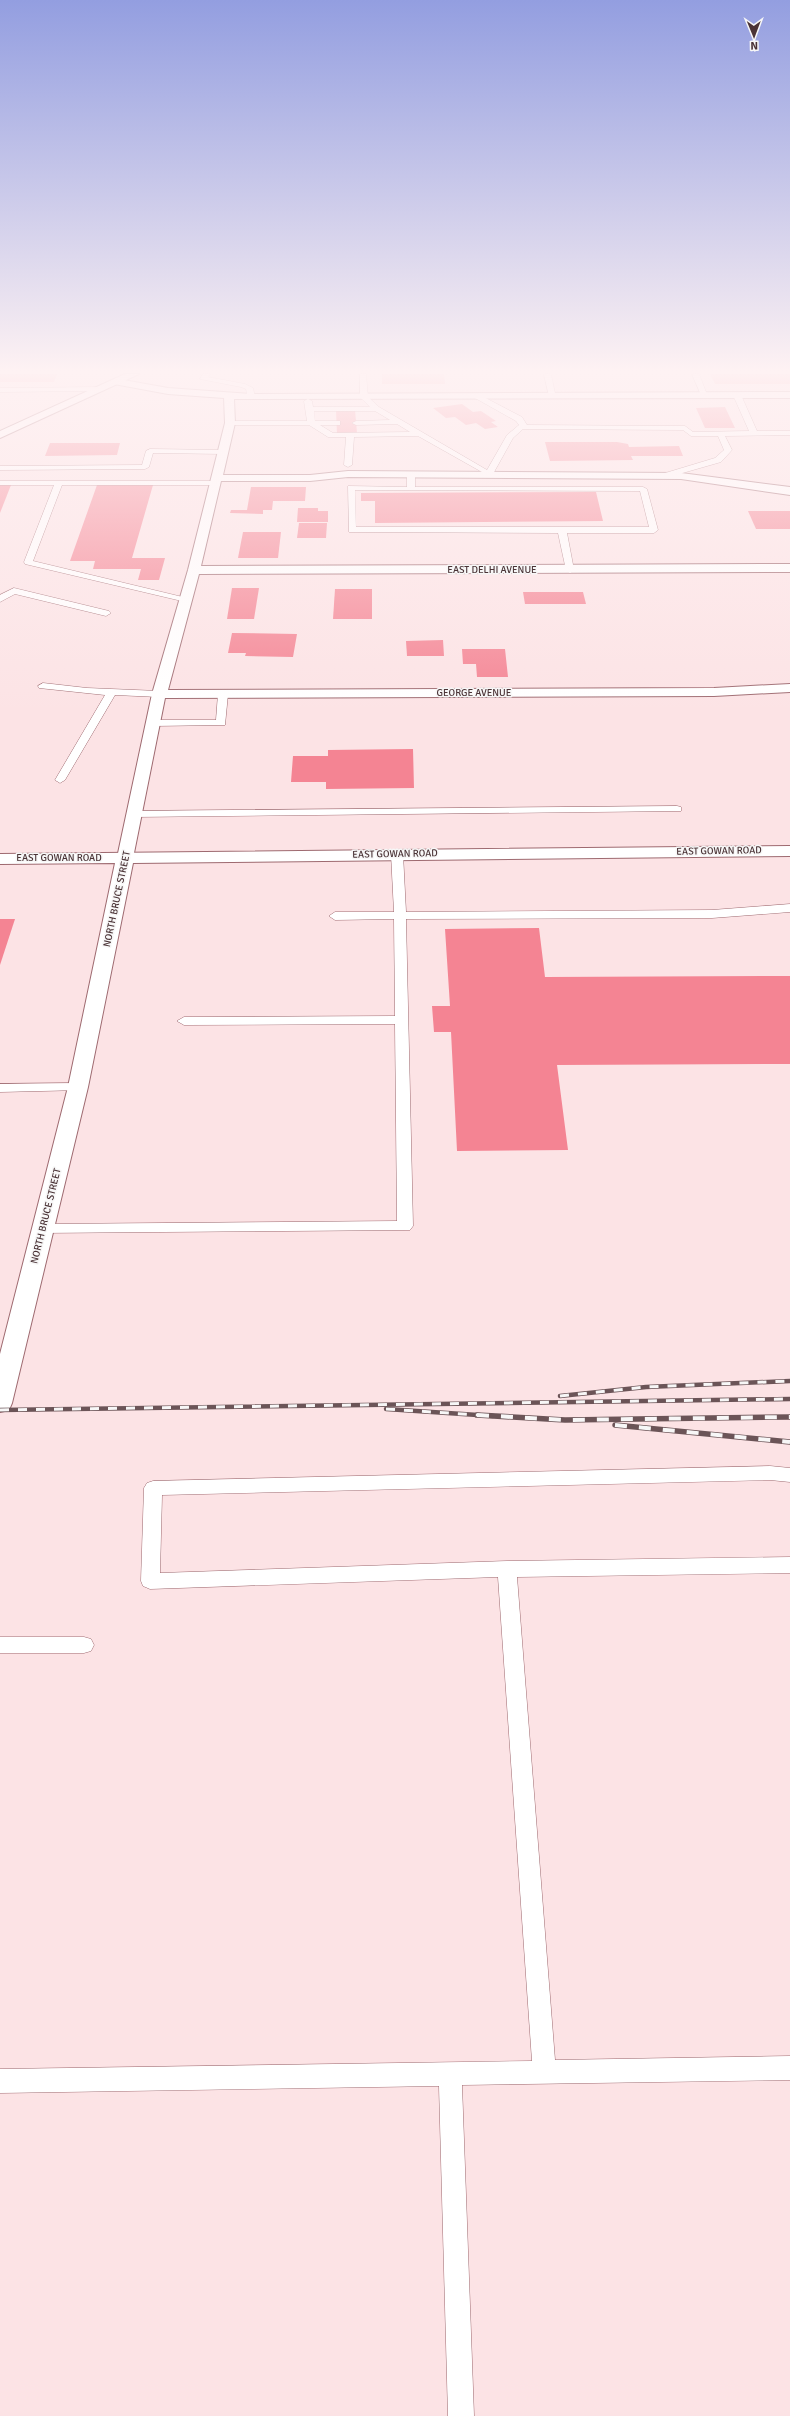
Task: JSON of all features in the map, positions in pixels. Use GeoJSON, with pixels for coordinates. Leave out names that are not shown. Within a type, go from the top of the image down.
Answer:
{"type":"FeatureCollection","features":[{"type":"Feature","properties":{"kind":"street","name":"NORTH BRUCE STREET"},"geometry":{"type":"LineString","coordinates":[[0,1403],[78,1087],[152,723],[215,487]]}},
{"type":"Feature","properties":{"kind":"street"},"geometry":{"type":"LineString","coordinates":[[755,487],[790,491]]}},
{"type":"Feature","properties":{"kind":"street","name":"EAST DELHI AVENUE"},"geometry":{"type":"LineString","coordinates":[[194,570],[570,570],[790,568]]}},
{"type":"Feature","properties":{"kind":"street","name":"GEORGE AVENUE"},"geometry":{"type":"LineString","coordinates":[[159,694],[706,692],[790,688]]}},
{"type":"Feature","properties":{"kind":"street","name":"EAST GOWAN ROAD"},"geometry":{"type":"LineString","coordinates":[[0,859],[790,851]]}},
{"type":"Feature","properties":{"kind":"lane"},"geometry":{"type":"LineString","coordinates":[[57,487],[28,562],[186,599]]}},
{"type":"Feature","properties":{"kind":"lane"},"geometry":{"type":"LineString","coordinates":[[351,488],[643,489],[654,530],[562,530],[352,530],[351,488]]}},
{"type":"Feature","properties":{"kind":"lane"},"geometry":{"type":"LineString","coordinates":[[562,530],[570,570]]}},
{"type":"Feature","properties":{"kind":"lane"},"geometry":{"type":"LineString","coordinates":[[0,599],[14,591],[106,613]]}},
{"type":"Feature","properties":{"kind":"lane"},"geometry":{"type":"LineString","coordinates":[[44,686],[112,692],[159,694]]}},
{"type":"Feature","properties":{"kind":"lane"},"geometry":{"type":"LineString","coordinates":[[60,780],[89,734],[112,692]]}},
{"type":"Feature","properties":{"kind":"lane"},"geometry":{"type":"LineString","coordinates":[[152,723],[220,723],[223,694]]}},
{"type":"Feature","properties":{"kind":"lane"},"geometry":{"type":"LineString","coordinates":[[133,814],[677,808]]}},
{"type":"Feature","properties":{"kind":"lane"},"geometry":{"type":"LineString","coordinates":[[43,1229],[405,1226],[400,915],[397,854]]}},
{"type":"Feature","properties":{"kind":"lane"},"geometry":{"type":"LineString","coordinates":[[335,916],[712,914],[790,908]]}},
{"type":"Feature","properties":{"kind":"lane"},"geometry":{"type":"LineString","coordinates":[[184,1021],[402,1020]]}},
{"type":"Feature","properties":{"kind":"lane"},"geometry":{"type":"LineString","coordinates":[[0,1088],[78,1087]]}},
{"type":"Feature","properties":{"kind":"lane"},"geometry":{"type":"LineString","coordinates":[[790,1475],[770,1473],[153,1488],[150,1581],[507,1569],[790,1565]]}},
{"type":"Feature","properties":{"kind":"lane"},"geometry":{"type":"LineString","coordinates":[[507,1569],[544,2072]]}},
{"type":"Feature","properties":{"kind":"lane"},"geometry":{"type":"LineString","coordinates":[[0,1645],[84,1645]]}},
{"type":"Feature","properties":{"kind":"lane"},"geometry":{"type":"LineString","coordinates":[[0,2082],[790,2068]]}},
{"type":"Feature","properties":{"kind":"lane"},"geometry":{"type":"LineString","coordinates":[[450,2074],[461,2416]]}},
{"type":"Feature","properties":{"kind":"building"},"geometry":{"type":"Polygon","coordinates":[[[0,487],[10,487],[0,513],[0,487]]]}},
{"type":"Feature","properties":{"kind":"building"},"geometry":{"type":"Polygon","coordinates":[[[96,487],[152,487],[132,558],[165,558],[159,580],[138,580],[141,569],[93,569],[95,561],[70,561],[96,487]]]}},
{"type":"Feature","properties":{"kind":"building"},"geometry":{"type":"Polygon","coordinates":[[[251,487],[306,487],[305,501],[273,501],[272,510],[263,510],[263,514],[230,513],[231,510],[247,510],[251,487]]]}},
{"type":"Feature","properties":{"kind":"building"},"geometry":{"type":"Polygon","coordinates":[[[596,492],[603,521],[375,523],[375,501],[361,501],[361,493],[596,492]]]}},
{"type":"Feature","properties":{"kind":"building"},"geometry":{"type":"Polygon","coordinates":[[[298,508],[318,508],[318,511],[328,511],[328,522],[297,522],[298,508]]]}},
{"type":"Feature","properties":{"kind":"building"},"geometry":{"type":"Polygon","coordinates":[[[748,511],[790,511],[790,529],[756,529],[748,511]]]}},
{"type":"Feature","properties":{"kind":"building"},"geometry":{"type":"Polygon","coordinates":[[[299,523],[327,523],[326,538],[297,538],[299,523]]]}},
{"type":"Feature","properties":{"kind":"building"},"geometry":{"type":"Polygon","coordinates":[[[243,532],[281,532],[278,558],[238,558],[243,532]]]}},
{"type":"Feature","properties":{"kind":"building"},"geometry":{"type":"Polygon","coordinates":[[[232,588],[259,588],[254,619],[227,619],[232,588]]]}},
{"type":"Feature","properties":{"kind":"building"},"geometry":{"type":"Polygon","coordinates":[[[335,589],[372,589],[372,619],[333,619],[335,589]]]}},
{"type":"Feature","properties":{"kind":"building"},"geometry":{"type":"Polygon","coordinates":[[[523,592],[583,592],[586,604],[525,604],[523,592]]]}},
{"type":"Feature","properties":{"kind":"building"},"geometry":{"type":"Polygon","coordinates":[[[232,633],[297,634],[293,657],[245,656],[246,653],[228,653],[232,633]]]}},
{"type":"Feature","properties":{"kind":"building"},"geometry":{"type":"Polygon","coordinates":[[[443,640],[444,656],[407,656],[406,641],[443,640]]]}},
{"type":"Feature","properties":{"kind":"building"},"geometry":{"type":"Polygon","coordinates":[[[462,649],[505,649],[508,677],[477,677],[476,664],[463,664],[462,649]]]}},
{"type":"Feature","properties":{"kind":"building"},"geometry":{"type":"Polygon","coordinates":[[[413,749],[414,788],[326,789],[326,782],[291,782],[293,756],[328,756],[328,750],[413,749]]]}},
{"type":"Feature","properties":{"kind":"building"},"geometry":{"type":"Polygon","coordinates":[[[0,919],[15,919],[0,965],[0,919]]]}},
{"type":"Feature","properties":{"kind":"building"},"geometry":{"type":"Polygon","coordinates":[[[539,928],[545,977],[790,976],[790,1064],[557,1065],[568,1150],[457,1151],[451,1032],[434,1032],[432,1006],[450,1006],[445,929],[539,928]]]}},
{"type":"Feature","properties":{"kind":"railway"},"geometry":{"type":"LineString","coordinates":[[560,1396],[646,1387],[790,1381]]}},
{"type":"Feature","properties":{"kind":"railway"},"geometry":{"type":"LineString","coordinates":[[0,1410],[790,1399]]}},
{"type":"Feature","properties":{"kind":"railway"},"geometry":{"type":"LineString","coordinates":[[386,1409],[482,1415]]}},
{"type":"Feature","properties":{"kind":"railway"},"geometry":{"type":"LineString","coordinates":[[477,1415],[482,1415]]}},
{"type":"Feature","properties":{"kind":"railway"},"geometry":{"type":"LineString","coordinates":[[482,1415],[565,1420],[790,1417]]}},
{"type":"Feature","properties":{"kind":"railway"},"geometry":{"type":"LineString","coordinates":[[482,1415],[493,1416]]}},
{"type":"Feature","properties":{"kind":"railway"},"geometry":{"type":"LineString","coordinates":[[615,1425],[790,1442]]}}]}
